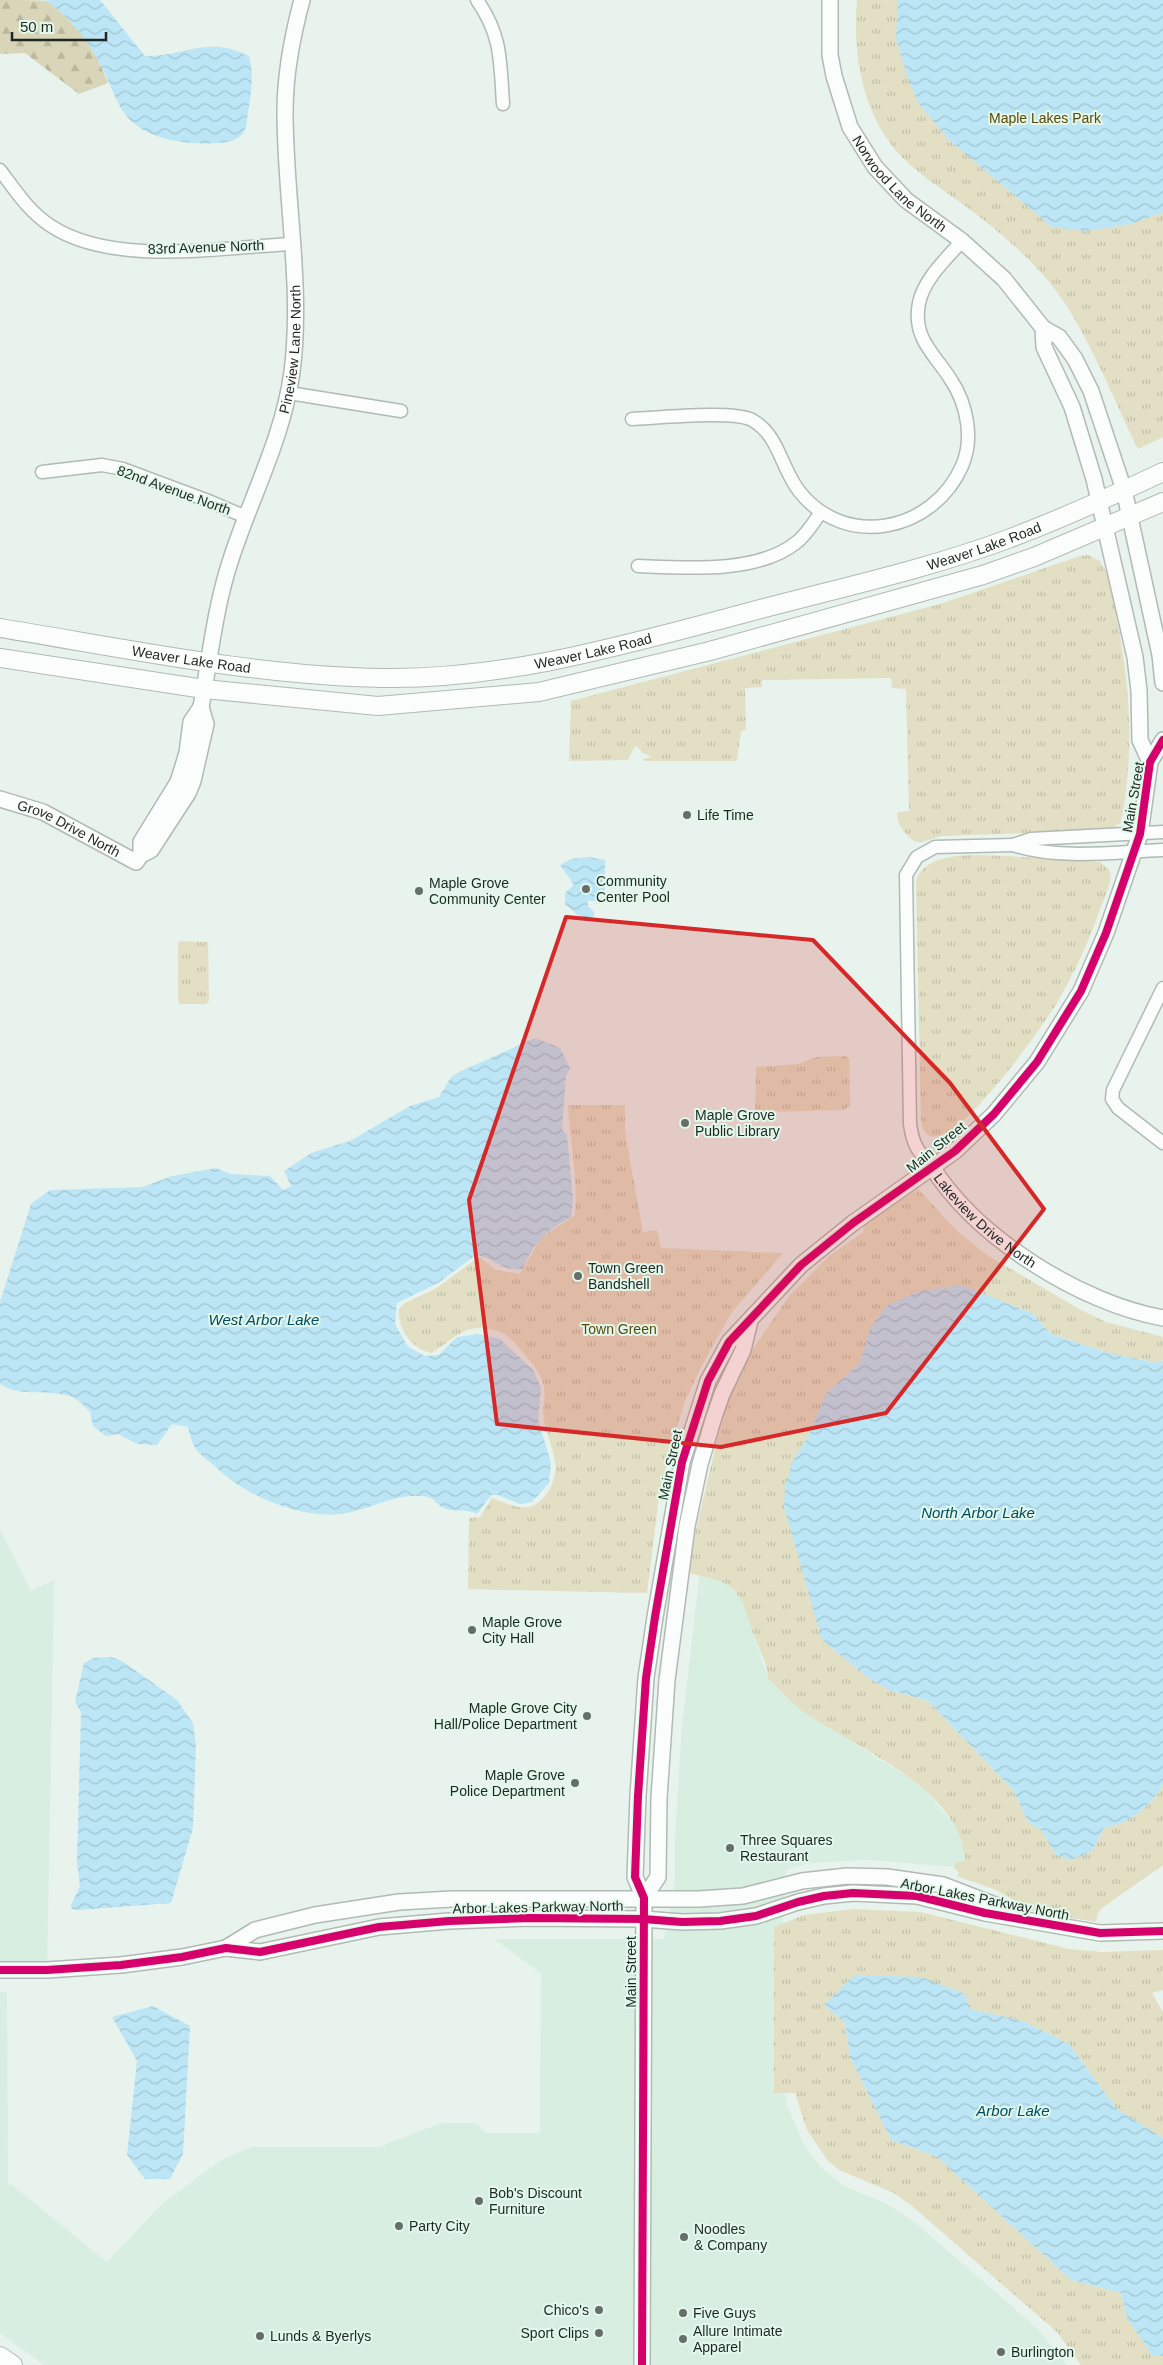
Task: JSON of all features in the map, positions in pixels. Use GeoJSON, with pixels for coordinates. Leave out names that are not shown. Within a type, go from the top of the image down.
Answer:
{"type":"FeatureCollection","features":[{"type":"Feature","properties":{"kind":"main road","name":"Weaver Lake Road"},"geometry":{"type":"LineString","coordinates":[[0,628],[208,661],[296,672],[382,678],[448,675],[529,666],[603,651],[931,564],[1007,539],[1163,472]]}},
{"type":"Feature","properties":{"kind":"main road","name":"Weaver Lake Road"},"geometry":{"type":"LineString","coordinates":[[0,658],[204,689],[378,706],[539,692],[710,651],[983,575],[1163,502]]}},
{"type":"Feature","properties":{"kind":"main road"},"geometry":{"type":"LineString","coordinates":[[0,2356],[13,2365]]}},
{"type":"Feature","properties":{"kind":"street","name":"Pineview Lane North"},"geometry":{"type":"LineString","coordinates":[[138,858],[140,842],[178,782],[186,753],[191,722],[201,707],[222,587],[270,453],[289,393],[296,331],[285,111],[288,69],[302,0]]}},
{"type":"Feature","properties":{"kind":"street"},"geometry":{"type":"LineString","coordinates":[[477,0],[492,26],[498,42],[502,104]]}},
{"type":"Feature","properties":{"kind":"street","name":"Norwood Lane North"},"geometry":{"type":"LineString","coordinates":[[830,0],[830,55],[841,103],[850,126],[871,161],[888,182],[906,200],[962,241],[1004,279],[1043,328],[1059,337],[1074,359],[1091,392],[1124,490],[1130,517]]}},
{"type":"Feature","properties":{"kind":"street","name":"83rd Avenue North"},"geometry":{"type":"LineString","coordinates":[[0,170],[33,212],[45,222],[73,238],[96,244],[160,252],[292,244]]}},
{"type":"Feature","properties":{"kind":"street"},"geometry":{"type":"LineString","coordinates":[[632,420],[738,415],[751,420],[764,429],[776,445],[799,491],[821,512],[849,524],[876,527],[900,524],[918,516],[938,503],[954,483],[963,464],[968,438],[967,418],[962,399],[951,379],[926,348],[919,326],[919,303],[928,281],[962,241]]}},
{"type":"Feature","properties":{"kind":"street"},"geometry":{"type":"LineString","coordinates":[[1043,328],[1044,347],[1072,408],[1084,443],[1105,527]]}},
{"type":"Feature","properties":{"kind":"street"},"geometry":{"type":"LineString","coordinates":[[289,393],[401,411]]}},
{"type":"Feature","properties":{"kind":"street","name":"82nd Avenue North"},"geometry":{"type":"LineString","coordinates":[[42,472],[102,465],[124,469],[246,517]]}},
{"type":"Feature","properties":{"kind":"street"},"geometry":{"type":"LineString","coordinates":[[638,566],[723,567],[766,557],[785,550],[798,541],[821,512]]}},
{"type":"Feature","properties":{"kind":"street"},"geometry":{"type":"LineString","coordinates":[[1130,517],[1160,655],[1163,683]]}},
{"type":"Feature","properties":{"kind":"street","name":"Main Street"},"geometry":{"type":"LineString","coordinates":[[1105,527],[1135,657],[1140,691],[1140,740],[1150,762]]}},
{"type":"Feature","properties":{"kind":"street","name":"Main Street"},"geometry":{"type":"LineString","coordinates":[[642,2365],[644,1898],[635,1877],[638,1796],[646,1678],[682,1462],[708,1381],[729,1342],[801,1265],[822,1246],[955,1150],[994,1114],[1024,1079],[1056,1034],[1081,991],[1094,962],[1135,852],[1140,834],[1150,762],[1163,740]]}},
{"type":"Feature","properties":{"kind":"street","name":"Grove Drive North"},"geometry":{"type":"LineString","coordinates":[[0,799],[43,812],[138,858]]}},
{"type":"Feature","properties":{"kind":"street"},"geometry":{"type":"LineString","coordinates":[[1013,845],[1031,839],[1163,832]]}},
{"type":"Feature","properties":{"kind":"street"},"geometry":{"type":"LineString","coordinates":[[1013,845],[1032,851],[1106,854],[1163,850]]}},
{"type":"Feature","properties":{"kind":"street","name":"Lakeview Drive North"},"geometry":{"type":"LineString","coordinates":[[1013,845],[935,847],[917,857],[910,866],[906,876],[905,934],[912,1140],[945,1187],[972,1216],[1034,1263],[1091,1296],[1134,1313],[1163,1318]]}},
{"type":"Feature","properties":{"kind":"street"},"geometry":{"type":"LineString","coordinates":[[1163,988],[1114,1090],[1112,1099],[1118,1108],[1163,1143]]}},
{"type":"Feature","properties":{"kind":"street","name":"Main Street"},"geometry":{"type":"LineString","coordinates":[[644,1898],[658,1877],[659,1798],[667,1680],[687,1526],[714,1416],[722,1394],[743,1350],[750,1320]]}},
{"type":"Feature","properties":{"kind":"street","name":"Arbor Lakes Parkway North"},"geometry":{"type":"LineString","coordinates":[[226,1948],[255,1930],[315,1915],[399,1902],[452,1899],[699,1899],[743,1896],[802,1881],[847,1876],[887,1877],[943,1885],[986,1900],[1030,1920]]}},
{"type":"Feature","properties":{"kind":"street","name":"Arbor Lakes Parkway North"},"geometry":{"type":"LineString","coordinates":[[0,1970],[47,1970],[121,1965],[182,1957],[226,1948],[260,1952],[379,1927],[440,1922],[529,1918],[643,1919],[682,1922],[720,1921],[756,1916],[798,1902],[824,1896],[891,1894],[918,1896],[985,1913],[1100,1933],[1163,1932]]}},
{"type":"Feature","properties":{"kind":"highlighted area"},"geometry":{"type":"Polygon","coordinates":[[[566,917],[813,940],[950,1083],[1044,1209],[886,1413],[721,1447],[497,1424],[469,1200],[566,917]]]}},
{"type":"Feature","properties":{"kind":"shaded area"},"geometry":{"type":"Polygon","coordinates":[[[734,1508],[752,1630],[768,1678],[803,1711],[921,1785],[955,1826],[964,1848],[965,1861],[956,1862],[954,1867],[869,1860],[810,1863],[786,1870],[777,2014],[778,2061],[787,2105],[803,2143],[820,2167],[846,2187],[885,2203],[913,2221],[1036,2327],[1067,2365],[44,2365],[0,2333],[0,1992],[7,1992],[8,2182],[107,2262],[162,2204],[221,2160],[251,2147],[379,2147],[441,2123],[475,2123],[486,2133],[540,2133],[541,1973],[494,1939],[664,1939],[675,1883],[675,1838],[682,1727],[700,1570],[734,1508]]]}},
{"type":"Feature","properties":{"kind":"shaded area"},"geometry":{"type":"Polygon","coordinates":[[[0,1530],[31,1591],[54,1580],[47,1970],[0,1970],[0,1530]]]}},
{"type":"Feature","properties":{"kind":"green space"},"geometry":{"type":"Polygon","coordinates":[[[0,0],[46,1],[57,7],[76,25],[84,36],[92,48],[108,83],[79,94],[25,53],[0,54],[0,0]]]}},
{"type":"Feature","properties":{"kind":"green space","name":"Maple Lakes Park"},"geometry":{"type":"Polygon","coordinates":[[[857,0],[1163,0],[1163,437],[1138,449],[1080,328],[1057,292],[1028,259],[1006,239],[914,168],[891,145],[870,107],[859,65],[856,43],[857,0]]]}},
{"type":"Feature","properties":{"kind":"green space"},"geometry":{"type":"Polygon","coordinates":[[[1088,555],[1100,561],[1107,574],[1120,636],[1128,698],[1129,759],[1126,791],[1121,822],[1111,830],[943,836],[919,842],[911,839],[903,830],[897,816],[898,812],[909,811],[906,689],[892,688],[891,678],[762,680],[762,687],[745,688],[746,730],[741,731],[737,761],[644,761],[643,759],[652,757],[643,753],[637,746],[628,760],[569,761],[571,701],[940,604],[1080,556],[1088,555]]]}},
{"type":"Feature","properties":{"kind":"green space"},"geometry":{"type":"Polygon","coordinates":[[[969,855],[1100,862],[1109,869],[1110,874],[1106,895],[1075,969],[1057,1003],[1013,1065],[966,1118],[945,1133],[929,1136],[921,1120],[916,880],[922,870],[932,863],[943,859],[969,855]]]}},
{"type":"Feature","properties":{"kind":"green space"},"geometry":{"type":"Polygon","coordinates":[[[180,941],[208,942],[209,1001],[206,1004],[180,1004],[178,1002],[178,943],[180,941]]]}},
{"type":"Feature","properties":{"kind":"green space"},"geometry":{"type":"Polygon","coordinates":[[[846,1056],[849,1059],[850,1106],[844,1110],[767,1112],[767,1120],[755,1117],[756,1067],[799,1064],[816,1057],[846,1056]]]}},
{"type":"Feature","properties":{"kind":"green space","name":"Town Green"},"geometry":{"type":"Polygon","coordinates":[[[568,1105],[625,1105],[625,1132],[643,1232],[657,1230],[661,1248],[783,1253],[732,1312],[702,1365],[684,1403],[660,1489],[647,1593],[468,1589],[469,1518],[480,1517],[492,1498],[519,1507],[534,1505],[545,1496],[553,1482],[555,1462],[544,1420],[543,1381],[525,1354],[510,1338],[501,1332],[477,1328],[462,1332],[431,1353],[412,1343],[400,1324],[399,1309],[405,1303],[435,1289],[479,1257],[496,1270],[520,1274],[541,1238],[575,1215],[575,1174],[568,1105]]]}},
{"type":"Feature","properties":{"kind":"green space"},"geometry":{"type":"Polygon","coordinates":[[[918,1189],[957,1231],[987,1255],[1081,1310],[1106,1322],[1163,1337],[1163,1360],[1158,1363],[1108,1353],[1051,1334],[1032,1313],[870,1328],[860,1363],[826,1393],[808,1437],[793,1460],[822,1640],[867,1677],[889,1690],[928,1701],[1013,1790],[1028,1822],[1041,1830],[1056,1855],[1092,1851],[1104,1828],[1114,1826],[1139,1813],[1152,1800],[1163,1784],[1163,1865],[1102,1908],[1098,1913],[1096,1922],[1033,1911],[996,1890],[957,1876],[959,1873],[954,1867],[956,1862],[965,1861],[959,1835],[945,1812],[926,1791],[902,1773],[804,1712],[790,1700],[768,1678],[765,1663],[742,1601],[730,1586],[708,1577],[691,1574],[688,1563],[725,1414],[724,1406],[733,1385],[739,1381],[753,1349],[790,1295],[828,1257],[863,1232],[864,1224],[918,1189]]]}},
{"type":"Feature","properties":{"kind":"green space"},"geometry":{"type":"Polygon","coordinates":[[[853,1909],[920,1912],[1069,1949],[1102,1952],[1163,1950],[1163,1990],[1152,1993],[1163,2012],[1163,2138],[1117,2109],[1069,2044],[1023,2021],[969,2009],[845,2023],[850,2057],[891,2140],[937,2157],[1071,2280],[1121,2293],[1127,2318],[1152,2355],[1163,2356],[1163,2365],[1081,2365],[1057,2332],[912,2206],[894,2193],[839,2170],[828,2161],[807,2130],[795,2093],[774,2093],[774,1927],[804,1915],[853,1909]]]}},
{"type":"Feature","properties":{"kind":"water"},"geometry":{"type":"Polygon","coordinates":[[[45,0],[100,0],[145,56],[197,48],[221,47],[249,56],[252,72],[251,88],[246,126],[242,134],[235,140],[225,142],[193,143],[166,139],[141,129],[122,110],[99,62],[88,44],[69,20],[45,0]]]}},
{"type":"Feature","properties":{"kind":"water","name":"Maple Lakes Park"},"geometry":{"type":"Polygon","coordinates":[[[898,0],[1163,0],[1163,212],[1131,224],[1085,231],[1052,227],[950,141],[918,103],[906,73],[896,39],[898,0]]]}},
{"type":"Feature","properties":{"kind":"water","name":"Community Center Pool"},"geometry":{"type":"Polygon","coordinates":[[[589,857],[605,860],[605,890],[600,890],[600,901],[588,901],[588,906],[594,912],[594,916],[589,921],[584,921],[565,904],[565,893],[574,885],[560,865],[571,859],[589,857]]]}},
{"type":"Feature","properties":{"kind":"water","name":"West Arbor Lake"},"geometry":{"type":"Polygon","coordinates":[[[535,1038],[560,1048],[570,1068],[566,1076],[562,1129],[567,1135],[573,1200],[571,1217],[542,1238],[531,1252],[523,1269],[503,1267],[489,1259],[476,1255],[438,1283],[397,1303],[395,1324],[408,1347],[425,1356],[439,1355],[457,1337],[478,1334],[500,1339],[533,1370],[541,1388],[538,1419],[551,1463],[549,1483],[532,1502],[520,1504],[498,1495],[491,1495],[477,1514],[442,1507],[428,1497],[408,1496],[347,1513],[331,1515],[314,1514],[279,1505],[232,1481],[199,1453],[190,1436],[188,1427],[172,1424],[157,1445],[137,1444],[118,1434],[106,1436],[93,1426],[90,1412],[72,1397],[54,1393],[17,1391],[0,1384],[0,1302],[31,1204],[50,1190],[143,1187],[172,1176],[216,1168],[231,1174],[270,1176],[283,1190],[291,1186],[284,1171],[311,1153],[350,1141],[410,1106],[439,1097],[451,1077],[459,1072],[535,1038]]]}},
{"type":"Feature","properties":{"kind":"water","name":"North Arbor Lake"},"geometry":{"type":"Polygon","coordinates":[[[961,1285],[1032,1313],[1051,1334],[1108,1353],[1158,1363],[1163,1360],[1163,1784],[1152,1800],[1139,1813],[1114,1826],[1104,1828],[1092,1851],[1071,1860],[1056,1855],[1041,1830],[1028,1822],[1013,1790],[928,1701],[889,1690],[867,1677],[822,1640],[784,1507],[785,1486],[793,1460],[808,1437],[826,1393],[860,1363],[870,1328],[887,1305],[920,1291],[961,1285]]]}},
{"type":"Feature","properties":{"kind":"water"},"geometry":{"type":"Polygon","coordinates":[[[111,1657],[122,1661],[177,1700],[193,1723],[196,1745],[193,1828],[171,1903],[77,1910],[72,1909],[71,1905],[80,1886],[77,1862],[81,1712],[75,1702],[84,1663],[94,1658],[111,1657]]]}},
{"type":"Feature","properties":{"kind":"water","name":"Arbor Lake"},"geometry":{"type":"Polygon","coordinates":[[[854,1975],[921,1977],[965,1994],[970,2009],[1023,2021],[1069,2044],[1117,2109],[1163,2138],[1163,2356],[1152,2355],[1127,2318],[1121,2293],[1071,2280],[937,2157],[891,2140],[850,2057],[845,2023],[824,2005],[854,1975]]]}},
{"type":"Feature","properties":{"kind":"water"},"geometry":{"type":"Polygon","coordinates":[[[153,2006],[190,2026],[183,2154],[170,2179],[145,2179],[127,2155],[137,2061],[112,2017],[153,2006]]]}},
{"type":"Feature","properties":{"kind":"cycle path"},"geometry":{"type":"LineString","coordinates":[[642,2365],[644,1898],[635,1877],[638,1796],[646,1678],[682,1462],[708,1381],[729,1342],[801,1265],[853,1223],[955,1151],[994,1114],[1037,1062],[1081,991],[1106,933],[1140,834],[1150,762],[1163,740]]}},
{"type":"Feature","properties":{"kind":"cycle path"},"geometry":{"type":"LineString","coordinates":[[0,1970],[47,1970],[121,1965],[182,1957],[226,1948],[260,1952],[379,1927],[449,1921],[529,1918],[643,1919],[682,1922],[720,1921],[756,1916],[798,1902],[824,1896],[853,1893],[917,1896],[985,1913],[1100,1933],[1163,1931]]}},
{"type":"Feature","properties":{"kind":"place","name":"Life Time"},"geometry":{"type":"Point","coordinates":[687,815]}},
{"type":"Feature","properties":{"kind":"place","name":"Community Center Pool"},"geometry":{"type":"Point","coordinates":[586,889]}},
{"type":"Feature","properties":{"kind":"place","name":"Maple Grove Community Center"},"geometry":{"type":"Point","coordinates":[419,891]}},
{"type":"Feature","properties":{"kind":"place","name":"Maple Grove Public Library"},"geometry":{"type":"Point","coordinates":[685,1123]}},
{"type":"Feature","properties":{"kind":"place","name":"Town Green Bandshell"},"geometry":{"type":"Point","coordinates":[578,1276]}},
{"type":"Feature","properties":{"kind":"place","name":"Maple Grove City Hall"},"geometry":{"type":"Point","coordinates":[472,1630]}},
{"type":"Feature","properties":{"kind":"place","name":"Maple Grove City Hall/Police Department"},"geometry":{"type":"Point","coordinates":[587,1716]}},
{"type":"Feature","properties":{"kind":"place","name":"Maple Grove Police Department"},"geometry":{"type":"Point","coordinates":[575,1783]}},
{"type":"Feature","properties":{"kind":"place","name":"Three Squares Restaurant"},"geometry":{"type":"Point","coordinates":[730,1848]}},
{"type":"Feature","properties":{"kind":"place","name":"Bob's Discount Furniture"},"geometry":{"type":"Point","coordinates":[479,2201]}},
{"type":"Feature","properties":{"kind":"place","name":"Party City"},"geometry":{"type":"Point","coordinates":[399,2226]}},
{"type":"Feature","properties":{"kind":"place","name":"Noodles & Company"},"geometry":{"type":"Point","coordinates":[684,2237]}},
{"type":"Feature","properties":{"kind":"place","name":"Chico's"},"geometry":{"type":"Point","coordinates":[599,2310]}},
{"type":"Feature","properties":{"kind":"place","name":"Five Guys"},"geometry":{"type":"Point","coordinates":[683,2313]}},
{"type":"Feature","properties":{"kind":"place","name":"Sport Clips"},"geometry":{"type":"Point","coordinates":[599,2333]}},
{"type":"Feature","properties":{"kind":"place","name":"Lunds & Byerlys"},"geometry":{"type":"Point","coordinates":[260,2336]}},
{"type":"Feature","properties":{"kind":"place","name":"Allure Intimate Apparel"},"geometry":{"type":"Point","coordinates":[683,2339]}},
{"type":"Feature","properties":{"kind":"place","name":"Burlington"},"geometry":{"type":"Point","coordinates":[1001,2352]}}]}
